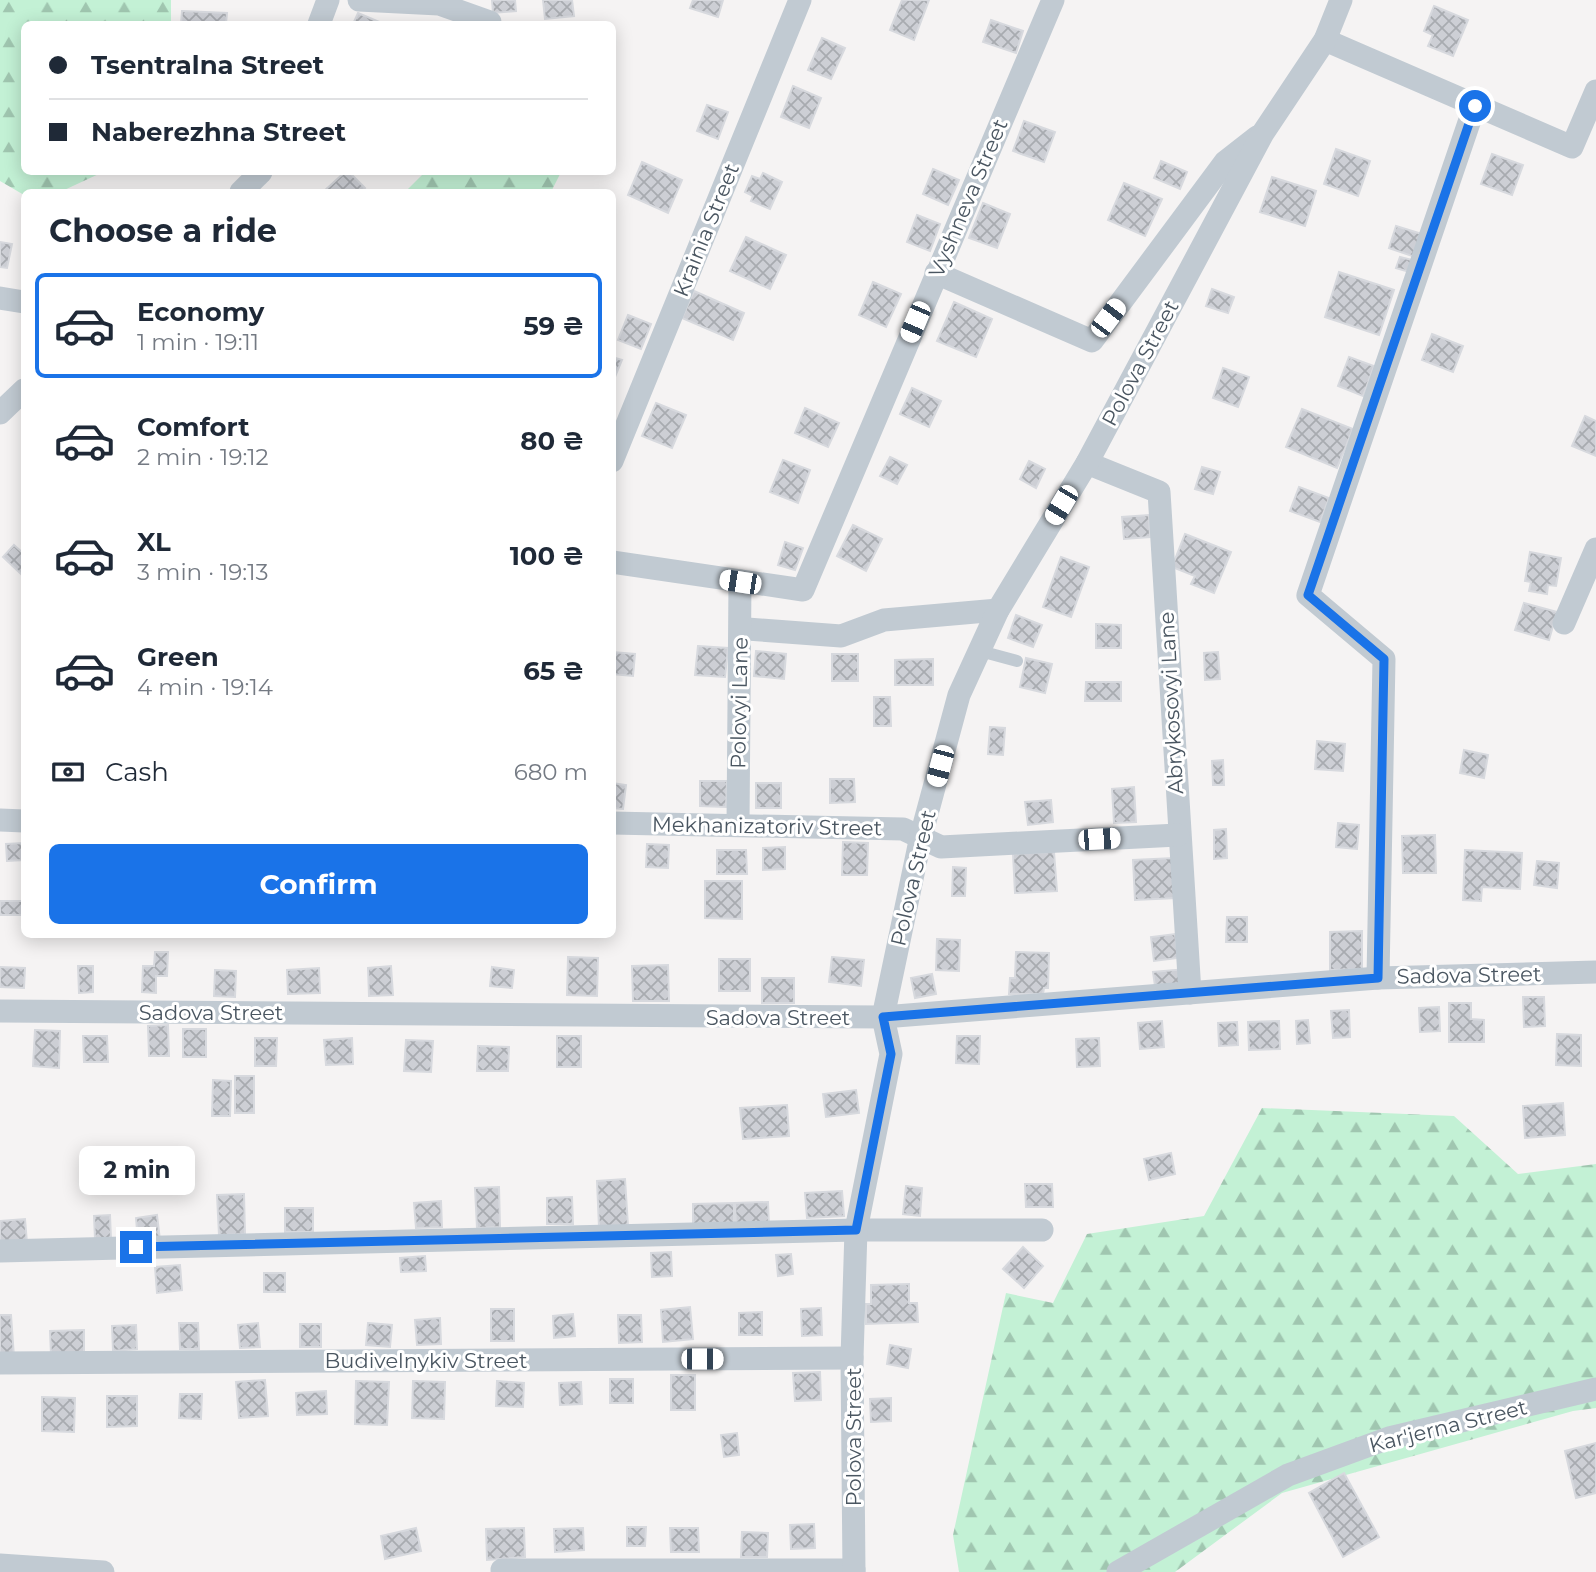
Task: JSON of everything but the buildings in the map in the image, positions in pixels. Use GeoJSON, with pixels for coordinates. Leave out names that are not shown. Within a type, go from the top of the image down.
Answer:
{"type":"FeatureCollection","features":[{"type":"Feature","properties":{"kind":"street"},"geometry":{"type":"LineString","coordinates":[[320,21],[328,0]]}},
{"type":"Feature","properties":{"kind":"street"},"geometry":{"type":"LineString","coordinates":[[359,0],[439,4],[487,21]]}},
{"type":"Feature","properties":{"kind":"street","name":"Krainia Street"},"geometry":{"type":"LineString","coordinates":[[616,451],[800,0]]}},
{"type":"Feature","properties":{"kind":"street","name":"Vyshneva Street"},"geometry":{"type":"LineString","coordinates":[[740,582],[803,590],[1053,0]]}},
{"type":"Feature","properties":{"kind":"street","name":"Polova Street"},"geometry":{"type":"LineString","coordinates":[[854,1571],[852,1358],[856,1230],[891,1054],[883,1017],[921,836],[959,695],[998,610],[1087,463],[1263,133],[1325,40],[1341,0]]}},
{"type":"Feature","properties":{"kind":"street"},"geometry":{"type":"LineString","coordinates":[[1325,40],[1572,147],[1596,91]]}},
{"type":"Feature","properties":{"kind":"street"},"geometry":{"type":"LineString","coordinates":[[1378,978],[1384,659],[1308,595],[1475,106]]}},
{"type":"Feature","properties":{"kind":"street","name":"Polova Street"},"geometry":{"type":"LineString","coordinates":[[936,273],[1092,341],[1225,162],[1263,133]]}},
{"type":"Feature","properties":{"kind":"street"},"geometry":{"type":"LineString","coordinates":[[244,189],[258,175]]}},
{"type":"Feature","properties":{"kind":"street"},"geometry":{"type":"LineString","coordinates":[[0,298],[21,302]]}},
{"type":"Feature","properties":{"kind":"street"},"geometry":{"type":"LineString","coordinates":[[0,413],[21,393]]}},
{"type":"Feature","properties":{"kind":"street","name":"Abrykosovyi Lane"},"geometry":{"type":"LineString","coordinates":[[1087,463],[1159,492],[1189,993]]}},
{"type":"Feature","properties":{"kind":"street"},"geometry":{"type":"LineString","coordinates":[[1564,623],[1596,549]]}},
{"type":"Feature","properties":{"kind":"street"},"geometry":{"type":"LineString","coordinates":[[616,563],[740,582]]}},
{"type":"Feature","properties":{"kind":"street","name":"Polovyi Lane"},"geometry":{"type":"LineString","coordinates":[[738,825],[740,582]]}},
{"type":"Feature","properties":{"kind":"street"},"geometry":{"type":"LineString","coordinates":[[747,629],[841,636],[884,621],[998,610]]}},
{"type":"Feature","properties":{"kind":"street"},"geometry":{"type":"LineString","coordinates":[[0,820],[21,821]]}},
{"type":"Feature","properties":{"kind":"street","name":"Mekhanizatoriv Street"},"geometry":{"type":"LineString","coordinates":[[616,823],[903,829],[941,847],[1178,835]]}},
{"type":"Feature","properties":{"kind":"street","name":"Sadova Street"},"geometry":{"type":"LineString","coordinates":[[0,1011],[883,1017],[1378,978],[1596,972]]}},
{"type":"Feature","properties":{"kind":"street"},"geometry":{"type":"LineString","coordinates":[[0,1251],[856,1230],[1042,1230]]}},
{"type":"Feature","properties":{"kind":"street","name":"Budivelnykiv Street"},"geometry":{"type":"LineString","coordinates":[[0,1363],[852,1358]]}},
{"type":"Feature","properties":{"kind":"street","name":"Kar'jerna Street"},"geometry":{"type":"LineString","coordinates":[[1118,1572],[1288,1475],[1389,1438],[1596,1390]]}},
{"type":"Feature","properties":{"kind":"street"},"geometry":{"type":"LineString","coordinates":[[0,1565],[103,1572]]}},
{"type":"Feature","properties":{"kind":"street"},"geometry":{"type":"LineString","coordinates":[[502,1570],[854,1571]]}},
{"type":"Feature","properties":{"kind":"lane"},"geometry":{"type":"LineString","coordinates":[[980,651],[1017,661]]}},
{"type":"Feature","properties":{"kind":"green space"},"geometry":{"type":"Polygon","coordinates":[[[0,0],[171,0],[171,21],[21,21],[21,175],[97,175],[66,189],[21,189],[21,193],[0,181],[0,0]]]}},
{"type":"Feature","properties":{"kind":"green space"},"geometry":{"type":"Polygon","coordinates":[[[422,175],[560,175],[552,189],[408,189],[422,175]]]}},
{"type":"Feature","properties":{"kind":"green space"},"geometry":{"type":"Polygon","coordinates":[[[1262,1108],[1454,1116],[1518,1174],[1596,1164],[1596,1408],[1573,1411],[1282,1493],[1175,1572],[959,1572],[953,1535],[1006,1293],[1053,1303],[1087,1234],[1204,1216],[1262,1108]]]}},
{"type":"Feature","properties":{"kind":"route"},"geometry":{"type":"LineString","coordinates":[[136,1247],[856,1230],[891,1054],[883,1017],[1378,978],[1384,659],[1308,595],[1475,106]]}}]}
